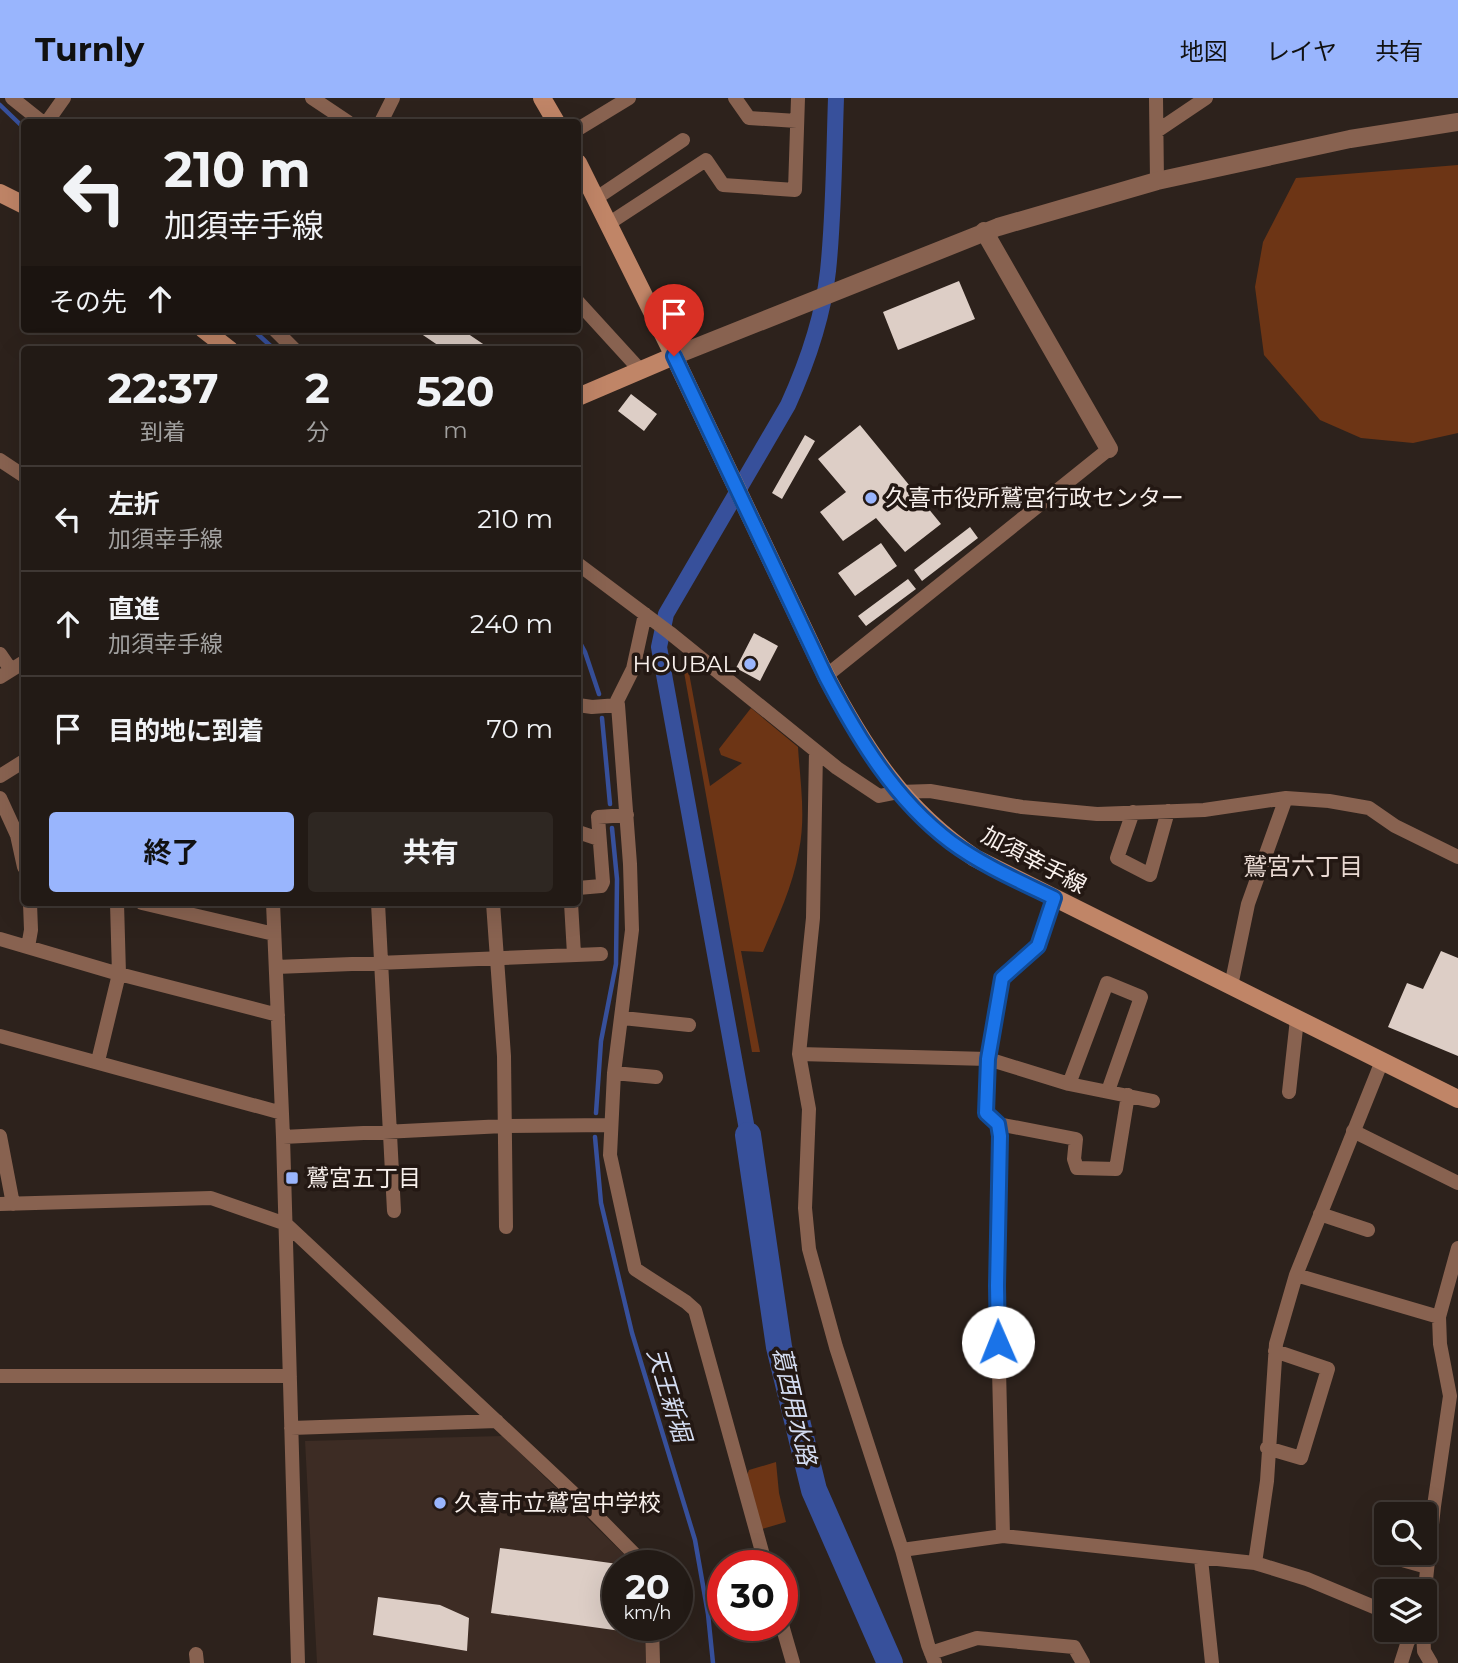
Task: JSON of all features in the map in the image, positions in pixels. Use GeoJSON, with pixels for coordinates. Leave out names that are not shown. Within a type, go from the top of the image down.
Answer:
{"type":"FeatureCollection","features":[{"type":"Feature","properties":{"kind":"main road"},"geometry":{"type":"LineString","coordinates":[[542,98],[554,119]]}},
{"type":"Feature","properties":{"kind":"main road"},"geometry":{"type":"LineString","coordinates":[[581,169],[674,356],[581,396]]}},
{"type":"Feature","properties":{"kind":"main road"},"geometry":{"type":"LineString","coordinates":[[0,193],[21,204]]}},
{"type":"Feature","properties":{"kind":"main road"},"geometry":{"type":"LineString","coordinates":[[208,333],[225,346]]}},
{"type":"Feature","properties":{"kind":"main road","name":"加須幸手線"},"geometry":{"type":"LineString","coordinates":[[674,356],[826,677],[851,724],[875,762],[899,792],[949,841],[975,858],[1458,1099]]}},
{"type":"Feature","properties":{"kind":"street"},"geometry":{"type":"LineString","coordinates":[[12,98],[40,119]]}},
{"type":"Feature","properties":{"kind":"street"},"geometry":{"type":"LineString","coordinates":[[46,119],[64,98]]}},
{"type":"Feature","properties":{"kind":"street"},"geometry":{"type":"LineString","coordinates":[[312,98],[344,119]]}},
{"type":"Feature","properties":{"kind":"street"},"geometry":{"type":"LineString","coordinates":[[383,119],[393,98]]}},
{"type":"Feature","properties":{"kind":"street"},"geometry":{"type":"LineString","coordinates":[[581,128],[629,98]]}},
{"type":"Feature","properties":{"kind":"street"},"geometry":{"type":"LineString","coordinates":[[735,98],[749,118],[797,121]]}},
{"type":"Feature","properties":{"kind":"street"},"geometry":{"type":"LineString","coordinates":[[608,225],[706,160],[723,185],[795,190],[798,98]]}},
{"type":"Feature","properties":{"kind":"street"},"geometry":{"type":"LineString","coordinates":[[1156,98],[1157,181]]}},
{"type":"Feature","properties":{"kind":"street"},"geometry":{"type":"LineString","coordinates":[[1157,131],[1206,98]]}},
{"type":"Feature","properties":{"kind":"street"},"geometry":{"type":"LineString","coordinates":[[674,356],[984,231],[1157,181],[1350,139],[1458,122]]}},
{"type":"Feature","properties":{"kind":"street"},"geometry":{"type":"LineString","coordinates":[[595,199],[683,139]]}},
{"type":"Feature","properties":{"kind":"street"},"geometry":{"type":"LineString","coordinates":[[826,677],[1109,449],[984,231]]}},
{"type":"Feature","properties":{"kind":"street"},"geometry":{"type":"LineString","coordinates":[[581,305],[641,371]]}},
{"type":"Feature","properties":{"kind":"street"},"geometry":{"type":"LineString","coordinates":[[278,333],[291,346]]}},
{"type":"Feature","properties":{"kind":"street"},"geometry":{"type":"LineString","coordinates":[[0,460],[21,474]]}},
{"type":"Feature","properties":{"kind":"street"},"geometry":{"type":"LineString","coordinates":[[581,566],[670,633],[837,768],[879,796],[930,791],[1022,807],[1097,814],[1204,810],[1286,798],[1329,801],[1369,808],[1395,826],[1458,857]]}},
{"type":"Feature","properties":{"kind":"street"},"geometry":{"type":"LineString","coordinates":[[649,618],[633,669],[617,701],[632,930],[614,1073],[610,1161],[635,1269],[695,1310],[762,1550]]}},
{"type":"Feature","properties":{"kind":"street"},"geometry":{"type":"LineString","coordinates":[[0,654],[5,674],[21,664]]}},
{"type":"Feature","properties":{"kind":"street"},"geometry":{"type":"LineString","coordinates":[[581,705],[618,705]]}},
{"type":"Feature","properties":{"kind":"street"},"geometry":{"type":"LineString","coordinates":[[816,751],[813,918],[799,1054],[809,1109],[805,1208],[809,1249],[836,1347],[902,1550],[933,1658],[977,1638],[1074,1647],[1083,1663]]}},
{"type":"Feature","properties":{"kind":"street"},"geometry":{"type":"LineString","coordinates":[[0,776],[21,763]]}},
{"type":"Feature","properties":{"kind":"street"},"geometry":{"type":"LineString","coordinates":[[0,798],[16,835],[21,855]]}},
{"type":"Feature","properties":{"kind":"street"},"geometry":{"type":"LineString","coordinates":[[1231,986],[1248,904],[1286,798]]}},
{"type":"Feature","properties":{"kind":"street"},"geometry":{"type":"LineString","coordinates":[[1132,813],[1117,858],[1150,875],[1168,811]]}},
{"type":"Feature","properties":{"kind":"street"},"geometry":{"type":"LineString","coordinates":[[581,888],[601,886],[603,882],[598,817],[626,815]]}},
{"type":"Feature","properties":{"kind":"street"},"geometry":{"type":"LineString","coordinates":[[581,833],[599,839]]}},
{"type":"Feature","properties":{"kind":"street"},"geometry":{"type":"LineString","coordinates":[[1054,898],[1038,946],[1002,978],[988,1059],[986,1113],[998,1124],[1076,1139],[1074,1159],[1077,1168],[1116,1169],[1128,1096]]}},
{"type":"Feature","properties":{"kind":"street"},"geometry":{"type":"LineString","coordinates":[[28,947],[31,930],[30,906]]}},
{"type":"Feature","properties":{"kind":"street"},"geometry":{"type":"LineString","coordinates":[[98,1061],[119,974],[117,906]]}},
{"type":"Feature","properties":{"kind":"street"},"geometry":{"type":"LineString","coordinates":[[170,906],[189,908],[274,934]]}},
{"type":"Feature","properties":{"kind":"street"},"geometry":{"type":"LineString","coordinates":[[273,906],[284,1137],[298,1663]]}},
{"type":"Feature","properties":{"kind":"street"},"geometry":{"type":"LineString","coordinates":[[378,906],[394,1211]]}},
{"type":"Feature","properties":{"kind":"street"},"geometry":{"type":"LineString","coordinates":[[493,906],[504,1056],[506,1227]]}},
{"type":"Feature","properties":{"kind":"street"},"geometry":{"type":"LineString","coordinates":[[572,906],[575,954]]}},
{"type":"Feature","properties":{"kind":"street"},"geometry":{"type":"LineString","coordinates":[[0,939],[119,974],[278,1015]]}},
{"type":"Feature","properties":{"kind":"street"},"geometry":{"type":"LineString","coordinates":[[276,967],[497,956],[601,954]]}},
{"type":"Feature","properties":{"kind":"street"},"geometry":{"type":"LineString","coordinates":[[1069,1084],[1107,983],[1140,997],[1108,1091]]}},
{"type":"Feature","properties":{"kind":"street"},"geometry":{"type":"LineString","coordinates":[[623,1018],[689,1025]]}},
{"type":"Feature","properties":{"kind":"street"},"geometry":{"type":"LineString","coordinates":[[1289,1092],[1297,1019]]}},
{"type":"Feature","properties":{"kind":"street"},"geometry":{"type":"LineString","coordinates":[[0,1035],[282,1114]]}},
{"type":"Feature","properties":{"kind":"street"},"geometry":{"type":"LineString","coordinates":[[799,1054],[988,1059],[1069,1084],[1153,1101]]}},
{"type":"Feature","properties":{"kind":"street"},"geometry":{"type":"LineString","coordinates":[[1255,1563],[1267,1481],[1275,1351],[1296,1275],[1382,1061]]}},
{"type":"Feature","properties":{"kind":"street"},"geometry":{"type":"LineString","coordinates":[[614,1073],[656,1077]]}},
{"type":"Feature","properties":{"kind":"street"},"geometry":{"type":"LineString","coordinates":[[998,1124],[997,1286],[1003,1536]]}},
{"type":"Feature","properties":{"kind":"street"},"geometry":{"type":"LineString","coordinates":[[284,1137],[504,1126],[611,1125]]}},
{"type":"Feature","properties":{"kind":"street"},"geometry":{"type":"LineString","coordinates":[[1353,1131],[1458,1183]]}},
{"type":"Feature","properties":{"kind":"street"},"geometry":{"type":"LineString","coordinates":[[0,1136],[6,1204],[211,1198],[286,1224],[497,1421],[630,1550]]}},
{"type":"Feature","properties":{"kind":"street"},"geometry":{"type":"LineString","coordinates":[[1320,1214],[1368,1230]]}},
{"type":"Feature","properties":{"kind":"street"},"geometry":{"type":"LineString","coordinates":[[1426,1579],[1450,1396],[1440,1344],[1439,1317],[1458,1248]]}},
{"type":"Feature","properties":{"kind":"street"},"geometry":{"type":"LineString","coordinates":[[1296,1275],[1439,1317]]}},
{"type":"Feature","properties":{"kind":"street"},"geometry":{"type":"LineString","coordinates":[[1267,1448],[1301,1458],[1328,1369],[1275,1351]]}},
{"type":"Feature","properties":{"kind":"street"},"geometry":{"type":"LineString","coordinates":[[0,1376],[290,1376]]}},
{"type":"Feature","properties":{"kind":"street"},"geometry":{"type":"LineString","coordinates":[[291,1428],[497,1421]]}},
{"type":"Feature","properties":{"kind":"street"},"geometry":{"type":"LineString","coordinates":[[902,1550],[1003,1536],[1255,1563],[1307,1579],[1374,1607]]}},
{"type":"Feature","properties":{"kind":"street"},"geometry":{"type":"LineString","coordinates":[[1201,1559],[1212,1663]]}},
{"type":"Feature","properties":{"kind":"street"},"geometry":{"type":"LineString","coordinates":[[1420,1565],[1427,1567]]}},
{"type":"Feature","properties":{"kind":"street"},"geometry":{"type":"LineString","coordinates":[[652,1641],[653,1663]]}},
{"type":"Feature","properties":{"kind":"street"},"geometry":{"type":"LineString","coordinates":[[787,1641],[793,1663]]}},
{"type":"Feature","properties":{"kind":"street"},"geometry":{"type":"LineString","coordinates":[[1401,1663],[1408,1642]]}},
{"type":"Feature","properties":{"kind":"street"},"geometry":{"type":"LineString","coordinates":[[1423,1642],[1424,1651],[1431,1663]]}},
{"type":"Feature","properties":{"kind":"shaded area"},"geometry":{"type":"Polygon","coordinates":[[[1458,165],[1458,433],[1413,443],[1361,438],[1320,420],[1264,355],[1255,287],[1263,242],[1296,178],[1458,165]]]}},
{"type":"Feature","properties":{"kind":"shaded area"},"geometry":{"type":"Polygon","coordinates":[[[684,672],[689,673],[710,786],[742,763],[721,755],[719,749],[751,708],[798,747],[802,825],[793,876],[763,952],[741,951],[760,1052],[752,1052],[684,672]]]}},
{"type":"Feature","properties":{"kind":"shaded area","name":"久喜市立鷲宮中学校"},"geometry":{"type":"Polygon","coordinates":[[[503,1436],[620,1550],[602,1550],[602,1641],[645,1641],[646,1663],[317,1663],[305,1441],[503,1436]]]}},
{"type":"Feature","properties":{"kind":"shaded area"},"geometry":{"type":"Polygon","coordinates":[[[776,1462],[779,1493],[786,1522],[762,1529],[747,1475],[749,1470],[776,1462]]]}},
{"type":"Feature","properties":{"kind":"building"},"geometry":{"type":"Polygon","coordinates":[[[959,281],[975,319],[898,350],[883,312],[959,281]]]}},
{"type":"Feature","properties":{"kind":"building"},"geometry":{"type":"Polygon","coordinates":[[[420,333],[467,333],[486,346],[439,346],[420,333]]]}},
{"type":"Feature","properties":{"kind":"building"},"geometry":{"type":"Polygon","coordinates":[[[631,394],[657,414],[644,431],[618,411],[631,394]]]}},
{"type":"Feature","properties":{"kind":"building"},"geometry":{"type":"Polygon","coordinates":[[[860,425],[941,524],[905,552],[876,518],[843,541],[820,512],[846,492],[818,459],[860,425]]]}},
{"type":"Feature","properties":{"kind":"building"},"geometry":{"type":"Polygon","coordinates":[[[805,435],[815,441],[782,499],[772,493],[805,435]]]}},
{"type":"Feature","properties":{"kind":"building"},"geometry":{"type":"Polygon","coordinates":[[[970,527],[978,538],[922,581],[914,570],[970,527]]]}},
{"type":"Feature","properties":{"kind":"building"},"geometry":{"type":"Polygon","coordinates":[[[881,543],[897,566],[855,596],[838,573],[881,543]]]}},
{"type":"Feature","properties":{"kind":"building"},"geometry":{"type":"Polygon","coordinates":[[[908,579],[916,589],[866,626],[858,616],[908,579]]]}},
{"type":"Feature","properties":{"kind":"building"},"geometry":{"type":"Polygon","coordinates":[[[754,633],[778,646],[760,681],[736,668],[754,633]]]}},
{"type":"Feature","properties":{"kind":"building"},"geometry":{"type":"Polygon","coordinates":[[[1441,951],[1458,958],[1458,1056],[1388,1027],[1407,983],[1423,989],[1441,951]]]}},
{"type":"Feature","properties":{"kind":"building"},"geometry":{"type":"Polygon","coordinates":[[[500,1548],[602,1562],[602,1628],[491,1613],[500,1548]]]}},
{"type":"Feature","properties":{"kind":"building"},"geometry":{"type":"Polygon","coordinates":[[[378,1597],[440,1605],[469,1618],[467,1651],[373,1635],[378,1597]]]}},
{"type":"Feature","properties":{"kind":"waterway"},"geometry":{"type":"LineString","coordinates":[[748,1135],[659,647],[666,614],[788,405],[813,340],[828,271],[836,98]]}},
{"type":"Feature","properties":{"kind":"waterway","name":"天王新堀"},"geometry":{"type":"LineString","coordinates":[[0,105],[21,125]]}},
{"type":"Feature","properties":{"kind":"waterway","name":"天王新堀"},"geometry":{"type":"LineString","coordinates":[[256,333],[271,346]]}},
{"type":"Feature","properties":{"kind":"waterway","name":"天王新堀"},"geometry":{"type":"LineString","coordinates":[[581,645],[599,694]]}},
{"type":"Feature","properties":{"kind":"waterway","name":"天王新堀"},"geometry":{"type":"LineString","coordinates":[[602,718],[610,804]]}},
{"type":"Feature","properties":{"kind":"waterway","name":"天王新堀"},"geometry":{"type":"LineString","coordinates":[[596,1113],[601,1041],[616,964],[617,879],[612,828]]}},
{"type":"Feature","properties":{"kind":"waterway","name":"葛西用水路"},"geometry":{"type":"LineString","coordinates":[[748,1135],[779,1347],[814,1490],[890,1663]]}},
{"type":"Feature","properties":{"kind":"waterway","name":"天王新堀"},"geometry":{"type":"LineString","coordinates":[[595,1137],[601,1203],[632,1333],[695,1540],[708,1614],[713,1663]]}},
{"type":"Feature","properties":{"kind":"place","name":"久喜市役所鷲宮行政センター"},"geometry":{"type":"Point","coordinates":[871,498]}},
{"type":"Feature","properties":{"kind":"place","name":"HOUBAL"},"geometry":{"type":"Point","coordinates":[750,664]}},
{"type":"Feature","properties":{"kind":"place","name":"鷲宮五丁目"},"geometry":{"type":"Point","coordinates":[292,1178]}},
{"type":"Feature","properties":{"kind":"place","name":"久喜市立鷲宮中学校"},"geometry":{"type":"Point","coordinates":[440,1503]}},
{"type":"Feature","properties":{"kind":"district","name":"鷲宮六丁目"},"geometry":{"type":"Point","coordinates":[1303,867]}},
{"type":"Feature","properties":{"kind":"route"},"geometry":{"type":"LineString","coordinates":[[674,356],[826,677],[875,762],[899,792],[949,841],[975,858],[1054,898],[1038,946],[1002,978],[988,1059],[986,1113],[998,1124],[1000,1136],[998,1342]]}}]}
